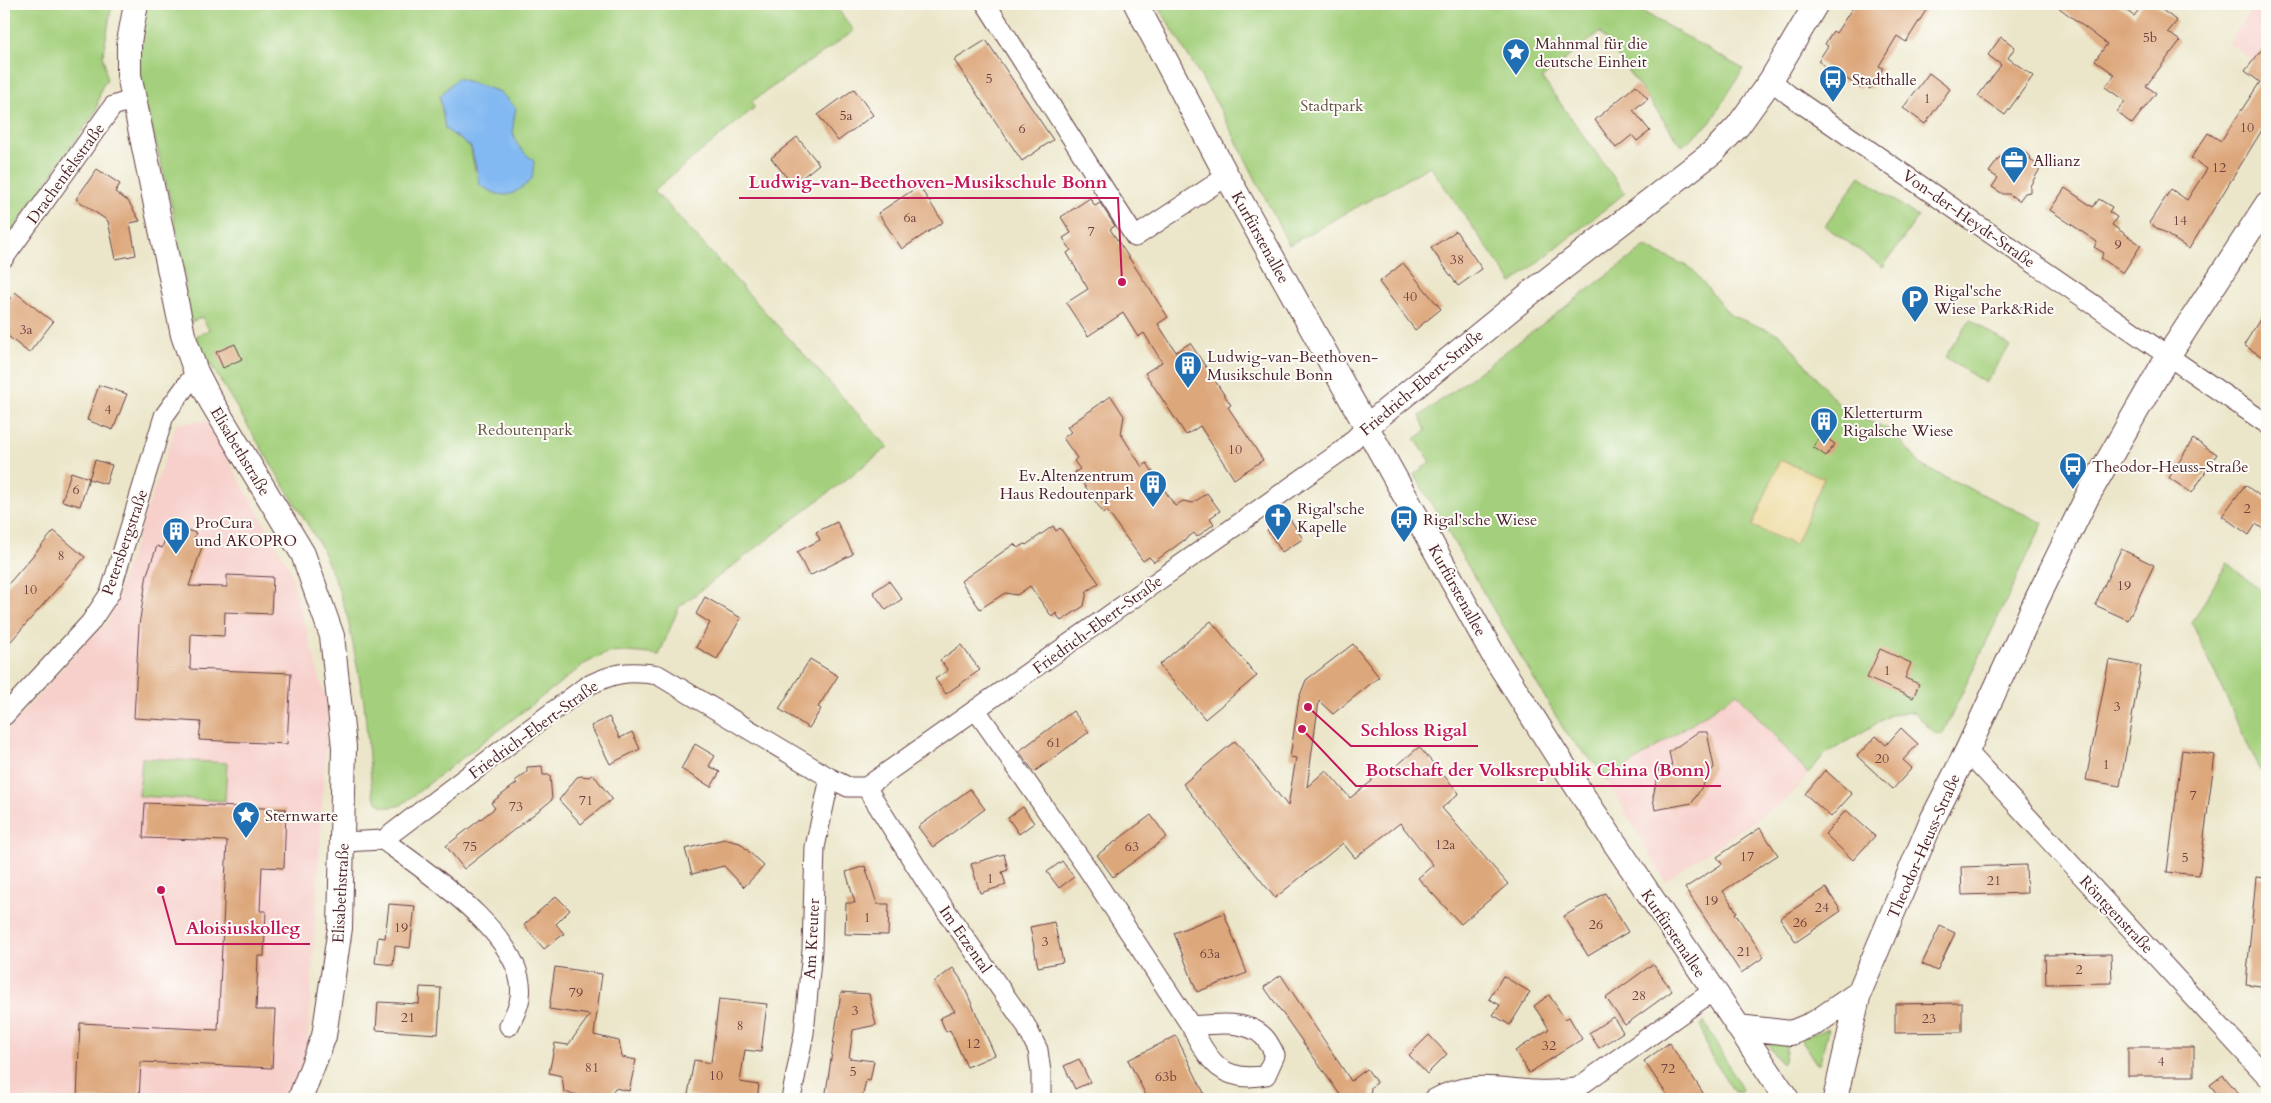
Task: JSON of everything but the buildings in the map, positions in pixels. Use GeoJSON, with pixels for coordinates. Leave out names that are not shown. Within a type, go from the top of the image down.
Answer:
{"type":"FeatureCollection","features":[{"type":"Feature","properties":{"kind":"street","name":"Elisabethstraße"},"geometry":{"type":"LineString","coordinates":[[136,4],[129,42],[130,75],[183,335],[196,372],[211,402],[303,554],[332,636],[344,747],[340,928],[324,1036],[300,1099]]}},
{"type":"Feature","properties":{"kind":"street","name":"Kurfürstenallee"},"geometry":{"type":"LineString","coordinates":[[986,4],[1135,237],[1227,176]]}},
{"type":"Feature","properties":{"kind":"street","name":"Kurfürstenallee"},"geometry":{"type":"LineString","coordinates":[[1136,4],[1227,176],[1494,656],[1579,790],[1787,1099]]}},
{"type":"Feature","properties":{"kind":"street","name":"Friedrich-Ebert-Straße"},"geometry":{"type":"LineString","coordinates":[[383,840],[585,687],[608,675],[632,671],[658,675],[830,778],[848,787],[866,788],[1343,450],[1367,426],[1533,291],[1695,168],[1738,126],[1771,80],[1816,4]]}},
{"type":"Feature","properties":{"kind":"street","name":"Von-der-Heydt-Straße"},"geometry":{"type":"LineString","coordinates":[[1771,80],[1789,95],[2267,424]]}},
{"type":"Feature","properties":{"kind":"street","name":"Drachenfelsstraße"},"geometry":{"type":"LineString","coordinates":[[4,258],[113,106],[134,99]]}},
{"type":"Feature","properties":{"kind":"street","name":"Theodor-Heuss-Straße"},"geometry":{"type":"LineString","coordinates":[[1835,1099],[1859,993],[1931,822],[1967,751],[2087,497],[2168,356],[2267,204]]}},
{"type":"Feature","properties":{"kind":"street","name":"Petersbergstraße"},"geometry":{"type":"LineString","coordinates":[[4,716],[90,623],[110,593],[164,416],[196,372]]}},
{"type":"Feature","properties":{"kind":"street"},"geometry":{"type":"LineString","coordinates":[[976,710],[1087,868],[1191,1026]]}},
{"type":"Feature","properties":{"kind":"street","name":"Röntgenstraße"},"geometry":{"type":"LineString","coordinates":[[1967,751],[2267,1077]]}},
{"type":"Feature","properties":{"kind":"street","name":"Am Kreuter"},"geometry":{"type":"LineString","coordinates":[[791,1099],[804,1033],[807,1006],[812,950],[815,847],[830,778]]}},
{"type":"Feature","properties":{"kind":"street","name":"Im Etzental"},"geometry":{"type":"LineString","coordinates":[[866,788],[926,882],[1025,1024],[1038,1050],[1041,1072],[1041,1099]]}},
{"type":"Feature","properties":{"kind":"street"},"geometry":{"type":"LineString","coordinates":[[343,842],[383,840],[449,889],[494,933],[512,956],[519,977],[520,996],[509,1026]]}},
{"type":"Feature","properties":{"kind":"street","name":"Kurfürstenallee"},"geometry":{"type":"LineString","coordinates":[[1434,1099],[1448,1091],[1476,1085],[1575,1094],[1713,991]]}},
{"type":"Feature","properties":{"kind":"street"},"geometry":{"type":"LineString","coordinates":[[1738,1027],[1791,1033],[1815,1023],[1859,993]]}},
{"type":"Feature","properties":{"kind":"shaded area"},"geometry":{"type":"Polygon","coordinates":[[[2254,4],[2267,4],[2267,72],[2229,43],[2254,4]]]}},
{"type":"Feature","properties":{"kind":"shaded area"},"geometry":{"type":"Polygon","coordinates":[[[206,421],[289,567],[328,708],[308,1045],[288,1099],[4,1099],[4,734],[92,635],[108,622],[177,423],[206,421]]]}},
{"type":"Feature","properties":{"kind":"shaded area"},"geometry":{"type":"Polygon","coordinates":[[[1737,693],[1808,774],[1788,798],[1665,881],[1607,780],[1737,693]]]}},
{"type":"Feature","properties":{"kind":"green space"},"geometry":{"type":"Polygon","coordinates":[[[4,4],[112,4],[103,55],[107,79],[101,89],[96,111],[4,243],[4,4]]]}},
{"type":"Feature","properties":{"kind":"green space","name":"Redoutenpark"},"geometry":{"type":"Polygon","coordinates":[[[146,4],[834,4],[854,31],[752,101],[754,108],[654,190],[888,447],[679,607],[659,655],[628,652],[607,653],[586,663],[401,805],[386,807],[382,805],[376,800],[372,790],[364,702],[348,619],[337,584],[320,545],[194,337],[209,330],[202,317],[187,324],[185,276],[172,207],[133,53],[141,53],[146,4]],[[457,78],[475,170],[533,161],[516,146],[512,127],[500,92],[457,78]]]}},
{"type":"Feature","properties":{"kind":"green space","name":"Stadtpark"},"geometry":{"type":"Polygon","coordinates":[[[1157,4],[1629,4],[1743,69],[1710,123],[1682,146],[1600,32],[1542,78],[1625,193],[1512,283],[1430,166],[1289,245],[1219,107],[1157,4]]]}},
{"type":"Feature","properties":{"kind":"green space"},"geometry":{"type":"Polygon","coordinates":[[[1860,176],[1918,217],[1883,267],[1825,226],[1860,176]]]}},
{"type":"Feature","properties":{"kind":"green space","name":"Rigal'sche Wiese"},"geometry":{"type":"Polygon","coordinates":[[[1645,247],[1691,268],[1730,315],[1781,335],[1845,412],[1891,430],[1922,466],[2043,523],[1942,735],[1933,732],[1914,712],[1892,714],[1824,755],[1808,774],[1737,693],[1607,780],[1600,769],[1567,735],[1414,474],[1431,462],[1415,439],[1426,431],[1420,416],[1645,247]]]}},
{"type":"Feature","properties":{"kind":"green space"},"geometry":{"type":"Polygon","coordinates":[[[1970,319],[2010,346],[1985,383],[1945,357],[1970,319]]]}},
{"type":"Feature","properties":{"kind":"green space"},"geometry":{"type":"Polygon","coordinates":[[[2227,563],[2267,596],[2267,778],[2259,769],[2192,623],[2227,563]]]}},
{"type":"Feature","properties":{"kind":"green space"},"geometry":{"type":"Polygon","coordinates":[[[142,758],[227,763],[225,801],[139,796],[142,758]]]}},
{"type":"Feature","properties":{"kind":"green space"},"geometry":{"type":"Polygon","coordinates":[[[1704,1022],[1742,1092],[1734,1092],[1708,1051],[1701,1026],[1704,1022]]]}},
{"type":"Feature","properties":{"kind":"green space"},"geometry":{"type":"Polygon","coordinates":[[[1828,1029],[1820,1063],[1816,1063],[1800,1038],[1828,1029]]]}},
{"type":"Feature","properties":{"kind":"green space"},"geometry":{"type":"Polygon","coordinates":[[[1788,1039],[1784,1061],[1782,1064],[1766,1042],[1788,1039]]]}},
{"type":"Feature","properties":{"kind":"sand"},"geometry":{"type":"Polygon","coordinates":[[[1780,460],[1824,478],[1795,545],[1752,526],[1780,460]]]}},
{"type":"Feature","properties":{"kind":"water"},"geometry":{"type":"Polygon","coordinates":[[[457,78],[500,92],[516,108],[513,126],[514,138],[521,149],[534,161],[532,179],[513,193],[501,195],[480,185],[471,147],[445,129],[440,96],[457,78]]]}},
{"type":"Feature","properties":{"kind":"place","name":"Mahnmal für die deutsche Einheit"},"geometry":{"type":"Point","coordinates":[1516,76]}},
{"type":"Feature","properties":{"kind":"place","name":"Stadthalle"},"geometry":{"type":"Point","coordinates":[1833,103]}},
{"type":"Feature","properties":{"kind":"place","name":"Allianz"},"geometry":{"type":"Point","coordinates":[2014,184]}},
{"type":"Feature","properties":{"kind":"place","name":"Ludwig-van-Beethoven-Musikschule Bonn"},"geometry":{"type":"Point","coordinates":[1122,282]}},
{"type":"Feature","properties":{"kind":"place","name":"Rigal'sche Wiese Park&Ride"},"geometry":{"type":"Point","coordinates":[1915,323]}},
{"type":"Feature","properties":{"kind":"place","name":"Ludwig-van-Beethoven- Musikschule Bonn"},"geometry":{"type":"Point","coordinates":[1188,389]}},
{"type":"Feature","properties":{"kind":"place","name":"Kletterturm Rigalsche Wiese"},"geometry":{"type":"Point","coordinates":[1824,445]}},
{"type":"Feature","properties":{"kind":"place","name":"Theodor-Heuss-Straße"},"geometry":{"type":"Point","coordinates":[2073,490]}},
{"type":"Feature","properties":{"kind":"place","name":"Ev.Altenzentrum Haus Redoutenpark"},"geometry":{"type":"Point","coordinates":[1153,508]}},
{"type":"Feature","properties":{"kind":"place","name":"Rigal'sche Kapelle"},"geometry":{"type":"Point","coordinates":[1278,541]}},
{"type":"Feature","properties":{"kind":"place","name":"Rigal'sche Wiese"},"geometry":{"type":"Point","coordinates":[1404,543]}},
{"type":"Feature","properties":{"kind":"place","name":"ProCura und AKOPRO"},"geometry":{"type":"Point","coordinates":[176,555]}},
{"type":"Feature","properties":{"kind":"place","name":"Schloss Rigal"},"geometry":{"type":"Point","coordinates":[1308,707]}},
{"type":"Feature","properties":{"kind":"place","name":"Botschaft der Volksrepublik China (Bonn)"},"geometry":{"type":"Point","coordinates":[1302,729]}},
{"type":"Feature","properties":{"kind":"place","name":"Sternwarte"},"geometry":{"type":"Point","coordinates":[246,839]}},
{"type":"Feature","properties":{"kind":"place","name":"Aloisiuskolleg"},"geometry":{"type":"Point","coordinates":[161,890]}}]}
